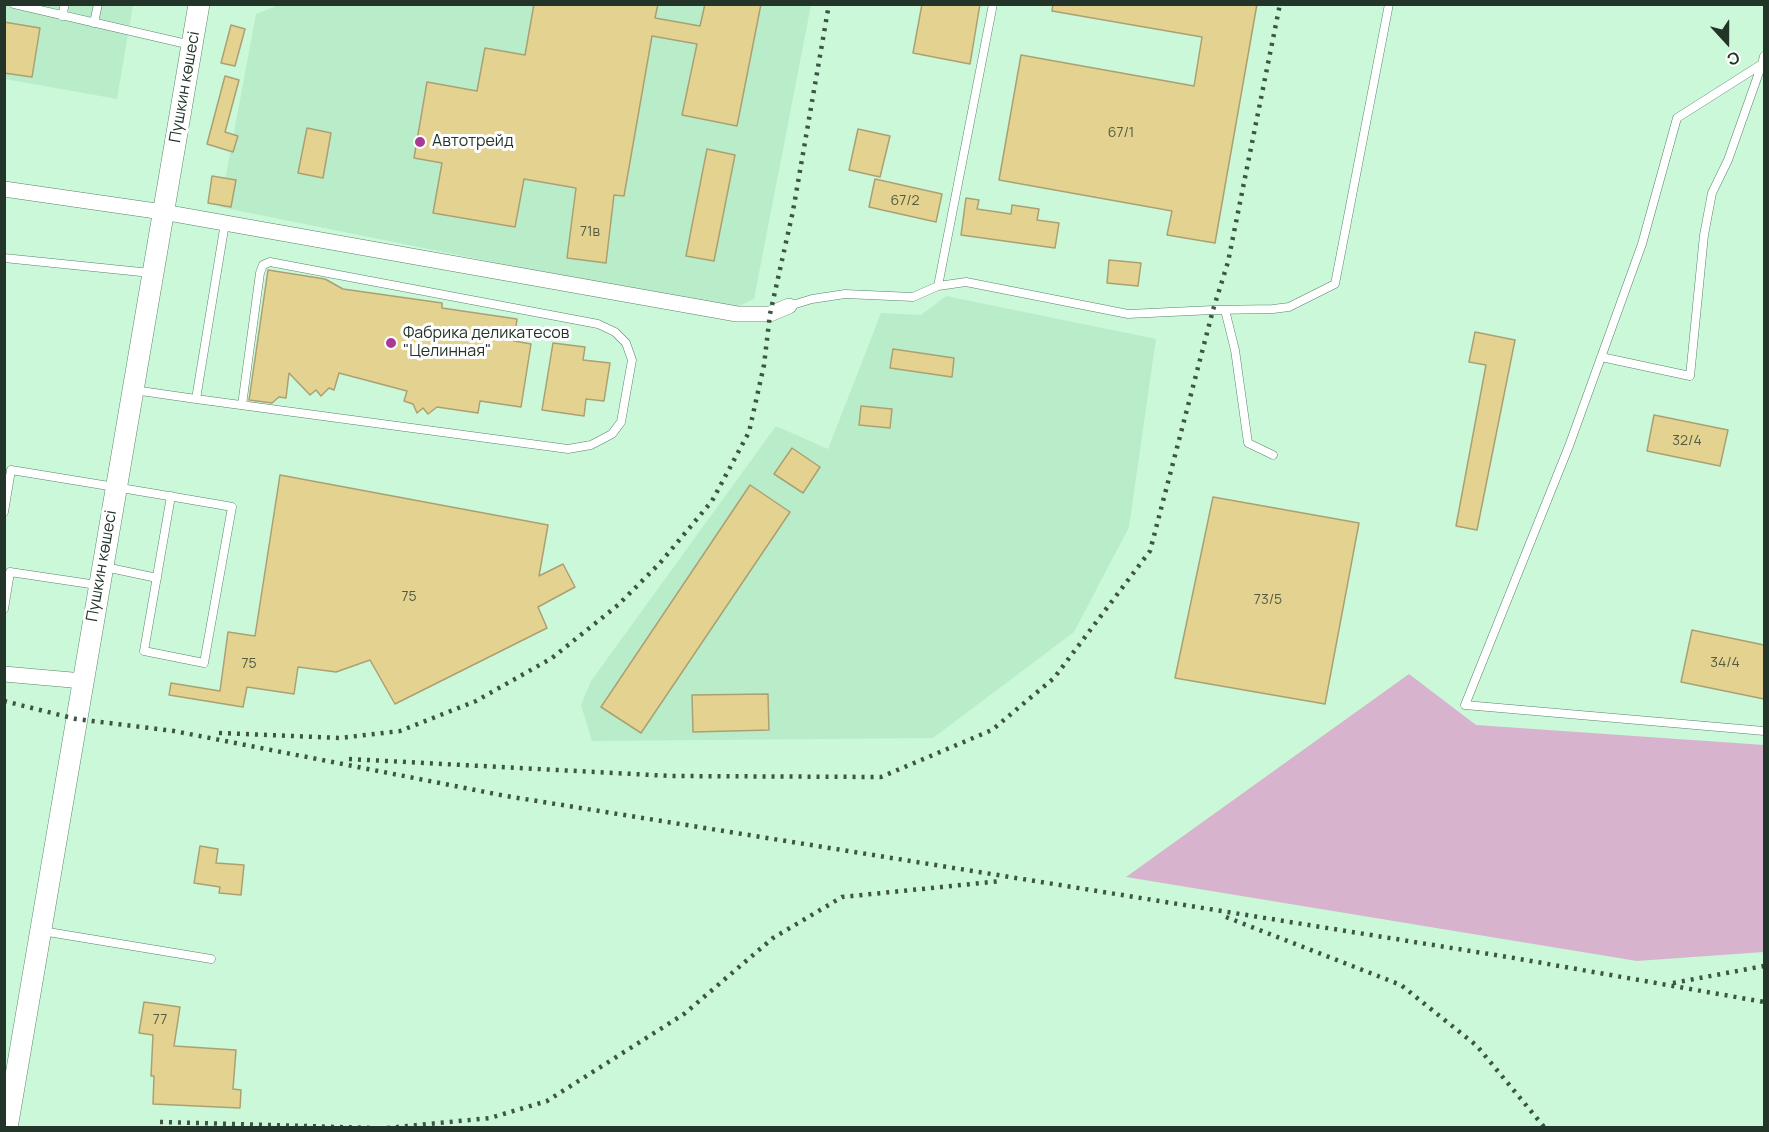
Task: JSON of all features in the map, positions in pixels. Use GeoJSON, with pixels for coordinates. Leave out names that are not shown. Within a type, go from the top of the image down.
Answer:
{"type":"FeatureCollection","features":[{"type":"Feature","properties":{"kind":"main road","name":"Пушкин көшесі"},"geometry":{"type":"LineString","coordinates":[[7,1128],[199,4]]}},
{"type":"Feature","properties":{"kind":"street"},"geometry":{"type":"LineString","coordinates":[[4,189],[164,212],[737,314],[770,314],[789,306]]}},
{"type":"Feature","properties":{"kind":"street"},"geometry":{"type":"LineString","coordinates":[[4,674],[83,681]]}},
{"type":"Feature","properties":{"kind":"lane"},"geometry":{"type":"LineString","coordinates":[[14,4],[192,45]]}},
{"type":"Feature","properties":{"kind":"lane"},"geometry":{"type":"LineString","coordinates":[[62,16],[65,4]]}},
{"type":"Feature","properties":{"kind":"lane"},"geometry":{"type":"LineString","coordinates":[[94,23],[98,4]]}},
{"type":"Feature","properties":{"kind":"lane"},"geometry":{"type":"LineString","coordinates":[[938,286],[993,4]]}},
{"type":"Feature","properties":{"kind":"lane"},"geometry":{"type":"LineString","coordinates":[[789,306],[813,299],[845,294],[913,297],[938,286],[966,282],[1128,314],[1273,309],[1289,306],[1335,284],[1389,4]]}},
{"type":"Feature","properties":{"kind":"lane"},"geometry":{"type":"LineString","coordinates":[[1763,60],[1677,118],[1642,244],[1569,446],[1465,705],[1764,730]]}},
{"type":"Feature","properties":{"kind":"lane"},"geometry":{"type":"LineString","coordinates":[[1601,357],[1690,375],[1704,235],[1712,193],[1728,160],[1763,60]]}},
{"type":"Feature","properties":{"kind":"lane"},"geometry":{"type":"LineString","coordinates":[[196,399],[225,223]]}},
{"type":"Feature","properties":{"kind":"lane"},"geometry":{"type":"LineString","coordinates":[[4,258],[153,273]]}},
{"type":"Feature","properties":{"kind":"lane"},"geometry":{"type":"LineString","coordinates":[[132,390],[196,399],[568,449],[591,445],[612,434],[621,422],[633,360],[626,343],[615,332],[598,324],[270,262],[263,265],[260,273],[242,405]]}},
{"type":"Feature","properties":{"kind":"lane"},"geometry":{"type":"LineString","coordinates":[[1225,310],[1235,350],[1248,443],[1273,455]]}},
{"type":"Feature","properties":{"kind":"lane"},"geometry":{"type":"LineString","coordinates":[[4,512],[11,470],[171,496],[232,507],[204,663],[144,651],[171,496]]}},
{"type":"Feature","properties":{"kind":"lane"},"geometry":{"type":"LineString","coordinates":[[4,609],[10,572],[157,578]]}},
{"type":"Feature","properties":{"kind":"lane"},"geometry":{"type":"LineString","coordinates":[[40,930],[211,959]]}},
{"type":"Feature","properties":{"kind":"shaded area"},"geometry":{"type":"Polygon","coordinates":[[[4,5],[133,5],[117,99],[5,79],[4,5]]]}},
{"type":"Feature","properties":{"kind":"shaded area"},"geometry":{"type":"Polygon","coordinates":[[[279,5],[811,5],[754,299],[731,310],[220,207],[256,14],[279,5]]]}},
{"type":"Feature","properties":{"kind":"shaded area"},"geometry":{"type":"Polygon","coordinates":[[[946,296],[1156,339],[1129,527],[1074,632],[933,738],[592,741],[581,705],[591,681],[776,426],[828,449],[881,313],[921,315],[946,296]]]}},
{"type":"Feature","properties":{"kind":"shaded area"},"geometry":{"type":"Polygon","coordinates":[[[1409,674],[1476,725],[1764,745],[1764,952],[1637,961],[1126,877],[1409,674]]]}},
{"type":"Feature","properties":{"kind":"building"},"geometry":{"type":"Polygon","coordinates":[[[534,4],[658,4],[655,18],[700,26],[705,4],[761,4],[737,126],[682,115],[697,44],[652,36],[624,196],[614,195],[606,263],[567,258],[576,188],[524,179],[515,227],[433,213],[442,163],[414,158],[427,82],[477,91],[485,48],[525,55],[534,4]]]}},
{"type":"Feature","properties":{"kind":"building"},"geometry":{"type":"Polygon","coordinates":[[[922,4],[980,4],[970,64],[913,53],[922,4]]]}},
{"type":"Feature","properties":{"kind":"building"},"geometry":{"type":"Polygon","coordinates":[[[1053,4],[1257,4],[1215,243],[1167,235],[1172,211],[999,180],[1021,55],[1194,86],[1202,37],[1052,11],[1053,4]]]}},
{"type":"Feature","properties":{"kind":"building"},"geometry":{"type":"Polygon","coordinates":[[[4,22],[40,28],[32,77],[4,73],[4,22]]]}},
{"type":"Feature","properties":{"kind":"building"},"geometry":{"type":"Polygon","coordinates":[[[231,25],[245,29],[235,66],[221,63],[231,25]]]}},
{"type":"Feature","properties":{"kind":"building"},"geometry":{"type":"Polygon","coordinates":[[[225,76],[239,80],[225,132],[238,136],[233,152],[207,144],[225,76]]]}},
{"type":"Feature","properties":{"kind":"building"},"geometry":{"type":"Polygon","coordinates":[[[307,128],[331,133],[323,178],[298,173],[307,128]]]}},
{"type":"Feature","properties":{"kind":"building"},"geometry":{"type":"Polygon","coordinates":[[[858,129],[890,136],[880,177],[849,170],[858,129]]]}},
{"type":"Feature","properties":{"kind":"building"},"geometry":{"type":"Polygon","coordinates":[[[707,149],[735,155],[714,261],[686,256],[707,149]]]}},
{"type":"Feature","properties":{"kind":"building"},"geometry":{"type":"Polygon","coordinates":[[[212,176],[236,180],[231,207],[208,203],[212,176]]]}},
{"type":"Feature","properties":{"kind":"building"},"geometry":{"type":"Polygon","coordinates":[[[875,179],[942,194],[936,222],[869,207],[875,179]]]}},
{"type":"Feature","properties":{"kind":"building"},"geometry":{"type":"Polygon","coordinates":[[[966,198],[979,200],[977,209],[1011,214],[1012,205],[1039,209],[1037,220],[1059,223],[1055,248],[961,235],[966,198]]]}},
{"type":"Feature","properties":{"kind":"building"},"geometry":{"type":"Polygon","coordinates":[[[1109,260],[1141,263],[1138,286],[1107,283],[1109,260]]]}},
{"type":"Feature","properties":{"kind":"building","name":"Фабрика деликатесов \"Целинная\""},"geometry":{"type":"Polygon","coordinates":[[[268,270],[325,279],[343,289],[442,303],[442,308],[517,319],[514,341],[531,344],[521,407],[480,401],[478,413],[437,407],[428,414],[423,408],[417,413],[413,404],[404,401],[407,391],[339,373],[334,390],[329,388],[321,396],[316,390],[310,395],[289,373],[286,398],[279,397],[272,403],[249,400],[268,270]]]}},
{"type":"Feature","properties":{"kind":"building"},"geometry":{"type":"Polygon","coordinates":[[[1475,332],[1515,340],[1477,530],[1456,526],[1486,365],[1469,362],[1475,332]]]}},
{"type":"Feature","properties":{"kind":"building"},"geometry":{"type":"Polygon","coordinates":[[[553,343],[585,347],[583,360],[610,363],[604,401],[586,399],[584,416],[542,410],[553,343]]]}},
{"type":"Feature","properties":{"kind":"building"},"geometry":{"type":"Polygon","coordinates":[[[893,349],[954,358],[952,377],[890,368],[893,349]]]}},
{"type":"Feature","properties":{"kind":"building"},"geometry":{"type":"Polygon","coordinates":[[[861,406],[892,409],[890,428],[859,425],[861,406]]]}},
{"type":"Feature","properties":{"kind":"building"},"geometry":{"type":"Polygon","coordinates":[[[1654,415],[1728,430],[1720,466],[1647,451],[1654,415]]]}},
{"type":"Feature","properties":{"kind":"building"},"geometry":{"type":"Polygon","coordinates":[[[792,448],[820,467],[803,493],[774,474],[792,448]]]}},
{"type":"Feature","properties":{"kind":"building"},"geometry":{"type":"Polygon","coordinates":[[[280,475],[548,525],[539,576],[563,564],[575,587],[538,607],[547,628],[395,704],[370,660],[336,672],[298,667],[294,694],[247,687],[243,707],[169,695],[171,683],[220,691],[228,632],[255,636],[280,475]]]}},
{"type":"Feature","properties":{"kind":"building"},"geometry":{"type":"Polygon","coordinates":[[[750,485],[790,512],[641,733],[601,707],[750,485]]]}},
{"type":"Feature","properties":{"kind":"building"},"geometry":{"type":"Polygon","coordinates":[[[1213,497],[1359,523],[1325,704],[1175,678],[1213,497]]]}},
{"type":"Feature","properties":{"kind":"building"},"geometry":{"type":"Polygon","coordinates":[[[1692,630],[1764,645],[1764,699],[1681,682],[1692,630]]]}},
{"type":"Feature","properties":{"kind":"building"},"geometry":{"type":"Polygon","coordinates":[[[768,694],[769,730],[693,732],[692,695],[768,694]]]}},
{"type":"Feature","properties":{"kind":"building"},"geometry":{"type":"Polygon","coordinates":[[[200,846],[218,849],[216,863],[244,865],[241,895],[219,893],[220,887],[194,883],[200,846]]]}},
{"type":"Feature","properties":{"kind":"building"},"geometry":{"type":"Polygon","coordinates":[[[144,1002],[180,1007],[174,1046],[236,1050],[233,1089],[241,1090],[240,1108],[153,1104],[154,1076],[151,1076],[153,1035],[139,1033],[144,1002]]]}},
{"type":"Feature","properties":{"kind":"railway"},"geometry":{"type":"LineString","coordinates":[[219,733],[340,738],[400,731],[476,701],[552,658],[618,605],[660,563],[712,501],[749,432],[764,365],[770,314],[793,211],[829,4]]}},
{"type":"Feature","properties":{"kind":"railway"},"geometry":{"type":"LineString","coordinates":[[349,759],[671,776],[881,777],[992,730],[1054,678],[1150,551],[1213,310],[1228,262],[1280,4]]}},
{"type":"Feature","properties":{"kind":"railway"},"geometry":{"type":"LineString","coordinates":[[4,701],[76,719],[174,731],[506,796],[1514,958],[1764,1002]]}},
{"type":"Feature","properties":{"kind":"railway"},"geometry":{"type":"LineString","coordinates":[[387,1128],[490,1118],[547,1101],[684,1014],[773,938],[842,897],[1001,881]]}},
{"type":"Feature","properties":{"kind":"railway"},"geometry":{"type":"LineString","coordinates":[[1226,917],[1401,985],[1477,1046],[1545,1128]]}},
{"type":"Feature","properties":{"kind":"railway"},"geometry":{"type":"LineString","coordinates":[[1673,983],[1764,966]]}},
{"type":"Feature","properties":{"kind":"railway"},"geometry":{"type":"LineString","coordinates":[[160,1122],[374,1128]]}},
{"type":"Feature","properties":{"kind":"place","name":"Автотрейд"},"geometry":{"type":"Point","coordinates":[420,142]}},
{"type":"Feature","properties":{"kind":"place","name":"Фабрика деликатесов \"Целинная\""},"geometry":{"type":"Point","coordinates":[391,343]}}]}
